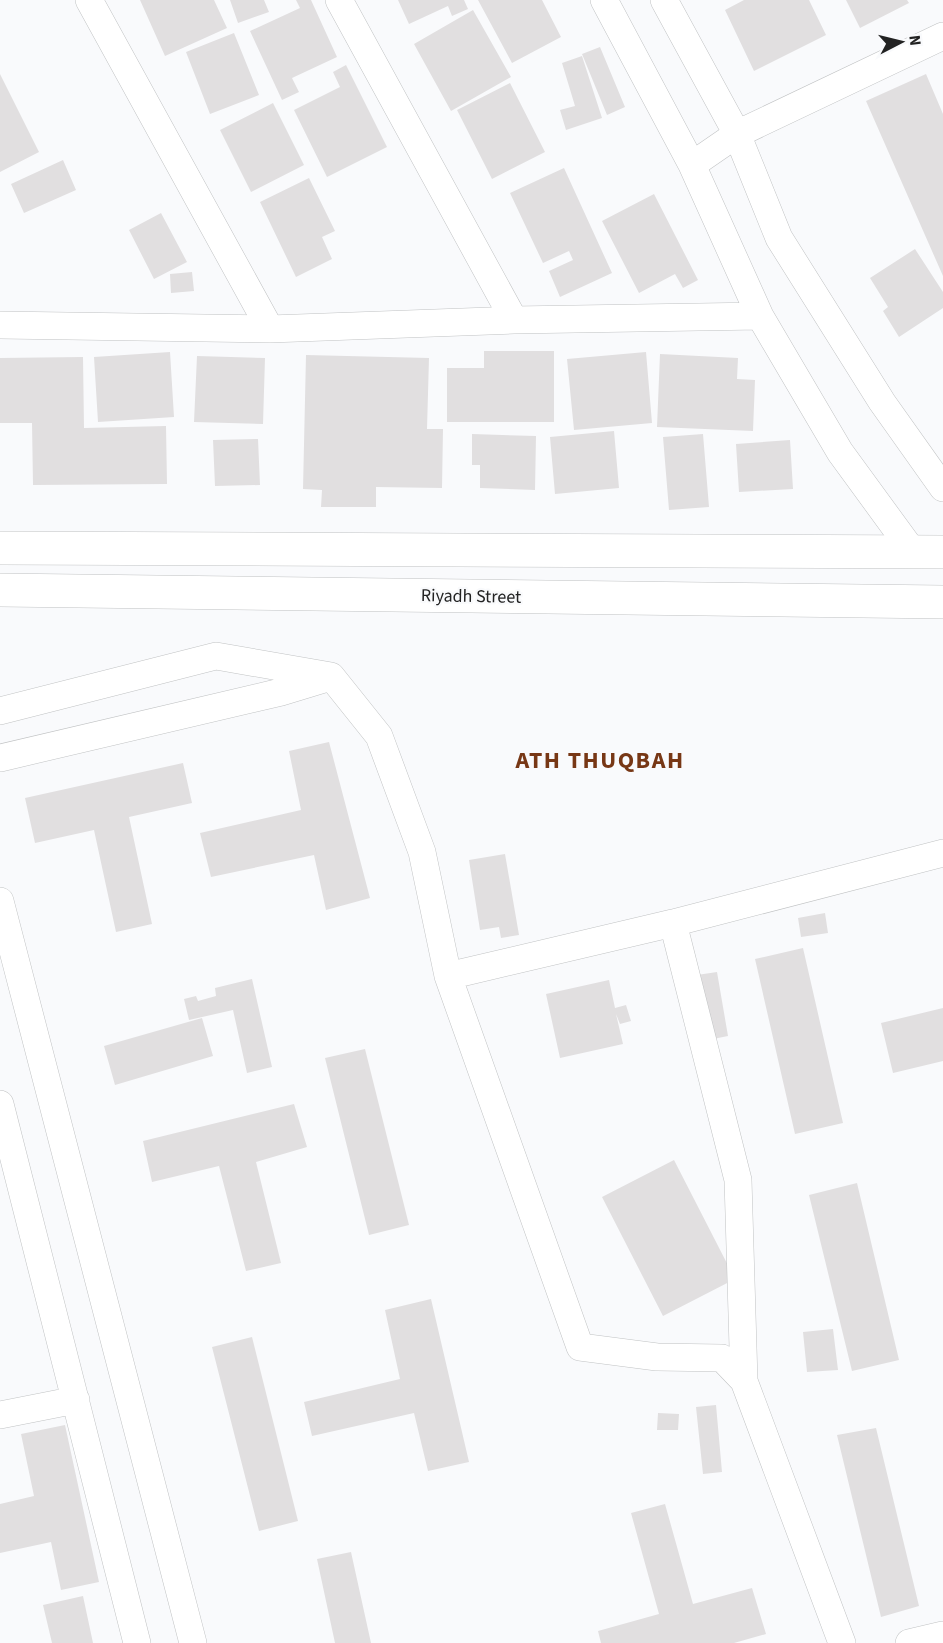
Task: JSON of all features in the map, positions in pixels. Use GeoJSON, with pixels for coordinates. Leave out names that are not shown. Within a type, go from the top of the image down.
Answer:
{"type":"FeatureCollection","features":[{"type":"Feature","properties":{"kind":"main road"},"geometry":{"type":"LineString","coordinates":[[5,590],[4,548],[928,552]]}},
{"type":"Feature","properties":{"kind":"main road","name":"Riyadh Street"},"geometry":{"type":"LineString","coordinates":[[5,590],[943,602]]}},
{"type":"Feature","properties":{"kind":"street"},"geometry":{"type":"LineString","coordinates":[[339,0],[514,320]]}},
{"type":"Feature","properties":{"kind":"street"},"geometry":{"type":"LineString","coordinates":[[604,0],[692,165],[760,316],[840,452],[928,552]]}},
{"type":"Feature","properties":{"kind":"street"},"geometry":{"type":"LineString","coordinates":[[664,0],[737,135],[779,238],[882,402],[943,488]]}},
{"type":"Feature","properties":{"kind":"street"},"geometry":{"type":"LineString","coordinates":[[91,1],[270,329]]}},
{"type":"Feature","properties":{"kind":"street"},"geometry":{"type":"LineString","coordinates":[[692,165],[737,135],[941,42]]}},
{"type":"Feature","properties":{"kind":"street"},"geometry":{"type":"LineString","coordinates":[[0,326],[270,329],[514,320],[760,316]]}},
{"type":"Feature","properties":{"kind":"street"},"geometry":{"type":"LineString","coordinates":[[0,711],[216,656],[331,676],[379,736],[422,852],[448,976],[580,1347],[657,1357],[722,1358],[744,1381]]}},
{"type":"Feature","properties":{"kind":"street"},"geometry":{"type":"LineString","coordinates":[[0,759],[281,692],[331,676]]}},
{"type":"Feature","properties":{"kind":"street"},"geometry":{"type":"LineString","coordinates":[[448,976],[674,923],[943,853]]}},
{"type":"Feature","properties":{"kind":"street"},"geometry":{"type":"LineString","coordinates":[[0,901],[192,1643]]}},
{"type":"Feature","properties":{"kind":"street"},"geometry":{"type":"LineString","coordinates":[[674,923],[738,1180],[744,1381],[842,1643]]}},
{"type":"Feature","properties":{"kind":"street"},"geometry":{"type":"LineString","coordinates":[[0,1104],[137,1643]]}},
{"type":"Feature","properties":{"kind":"street"},"geometry":{"type":"LineString","coordinates":[[0,1415],[76,1400]]}},
{"type":"Feature","properties":{"kind":"street"},"geometry":{"type":"LineString","coordinates":[[909,1643],[943,1635]]}},
{"type":"Feature","properties":{"kind":"building"},"geometry":{"type":"Polygon","coordinates":[[[140,0],[214,0],[227,28],[165,56],[140,0]]]}},
{"type":"Feature","properties":{"kind":"building"},"geometry":{"type":"Polygon","coordinates":[[[230,0],[264,0],[269,12],[238,23],[230,0]]]}},
{"type":"Feature","properties":{"kind":"building"},"geometry":{"type":"Polygon","coordinates":[[[296,0],[311,0],[337,57],[292,78],[299,92],[282,100],[250,31],[300,8],[296,0]]]}},
{"type":"Feature","properties":{"kind":"building"},"geometry":{"type":"Polygon","coordinates":[[[398,0],[464,0],[468,9],[452,16],[448,6],[409,24],[398,0]]]}},
{"type":"Feature","properties":{"kind":"building"},"geometry":{"type":"Polygon","coordinates":[[[478,0],[542,0],[561,37],[512,63],[478,0]]]}},
{"type":"Feature","properties":{"kind":"building"},"geometry":{"type":"Polygon","coordinates":[[[744,0],[809,0],[826,35],[754,71],[725,10],[744,0]]]}},
{"type":"Feature","properties":{"kind":"building"},"geometry":{"type":"Polygon","coordinates":[[[846,0],[907,0],[909,3],[860,28],[846,0]]]}},
{"type":"Feature","properties":{"kind":"building"},"geometry":{"type":"Polygon","coordinates":[[[473,10],[511,77],[451,111],[414,44],[473,10]]]}},
{"type":"Feature","properties":{"kind":"building"},"geometry":{"type":"Polygon","coordinates":[[[234,33],[259,95],[210,114],[186,52],[234,33]]]}},
{"type":"Feature","properties":{"kind":"building"},"geometry":{"type":"Polygon","coordinates":[[[600,47],[625,107],[607,115],[582,54],[600,47]]]}},
{"type":"Feature","properties":{"kind":"building"},"geometry":{"type":"Polygon","coordinates":[[[582,56],[602,118],[566,130],[560,110],[575,106],[562,63],[582,56]]]}},
{"type":"Feature","properties":{"kind":"building"},"geometry":{"type":"Polygon","coordinates":[[[346,65],[387,147],[327,177],[294,110],[340,87],[333,72],[346,65]]]}},
{"type":"Feature","properties":{"kind":"building"},"geometry":{"type":"Polygon","coordinates":[[[0,74],[39,152],[0,172],[0,74]]]}},
{"type":"Feature","properties":{"kind":"building"},"geometry":{"type":"Polygon","coordinates":[[[926,74],[943,114],[943,276],[866,101],[926,74]]]}},
{"type":"Feature","properties":{"kind":"building"},"geometry":{"type":"Polygon","coordinates":[[[510,83],[545,152],[492,179],[457,110],[510,83]]]}},
{"type":"Feature","properties":{"kind":"building"},"geometry":{"type":"Polygon","coordinates":[[[273,103],[304,165],[251,192],[220,130],[273,103]]]}},
{"type":"Feature","properties":{"kind":"building"},"geometry":{"type":"Polygon","coordinates":[[[63,160],[76,190],[24,213],[11,184],[63,160]]]}},
{"type":"Feature","properties":{"kind":"building"},"geometry":{"type":"Polygon","coordinates":[[[564,168],[612,273],[560,297],[549,271],[573,260],[569,251],[543,263],[510,193],[564,168]]]}},
{"type":"Feature","properties":{"kind":"building"},"geometry":{"type":"Polygon","coordinates":[[[309,178],[335,231],[322,237],[332,259],[296,277],[260,202],[309,178]]]}},
{"type":"Feature","properties":{"kind":"building"},"geometry":{"type":"Polygon","coordinates":[[[654,194],[698,280],[683,288],[675,274],[639,293],[602,221],[654,194]]]}},
{"type":"Feature","properties":{"kind":"building"},"geometry":{"type":"Polygon","coordinates":[[[161,213],[187,262],[154,279],[129,230],[161,213]]]}},
{"type":"Feature","properties":{"kind":"building"},"geometry":{"type":"Polygon","coordinates":[[[915,249],[943,292],[943,308],[899,337],[883,311],[888,307],[870,278],[915,249]]]}},
{"type":"Feature","properties":{"kind":"building"},"geometry":{"type":"Polygon","coordinates":[[[192,272],[194,291],[171,293],[170,274],[192,272]]]}},
{"type":"Feature","properties":{"kind":"building"},"geometry":{"type":"Polygon","coordinates":[[[484,351],[554,351],[554,422],[447,422],[447,368],[484,368],[484,351]]]}},
{"type":"Feature","properties":{"kind":"building"},"geometry":{"type":"Polygon","coordinates":[[[170,352],[174,417],[98,422],[94,357],[170,352]]]}},
{"type":"Feature","properties":{"kind":"building"},"geometry":{"type":"Polygon","coordinates":[[[646,352],[652,423],[574,430],[567,359],[646,352]]]}},
{"type":"Feature","properties":{"kind":"building"},"geometry":{"type":"Polygon","coordinates":[[[660,354],[738,358],[737,379],[755,380],[753,431],[657,427],[660,354]]]}},
{"type":"Feature","properties":{"kind":"building"},"geometry":{"type":"Polygon","coordinates":[[[306,355],[429,358],[427,429],[443,429],[442,488],[376,487],[376,507],[321,507],[322,490],[303,489],[306,355]]]}},
{"type":"Feature","properties":{"kind":"building"},"geometry":{"type":"Polygon","coordinates":[[[197,356],[265,358],[263,424],[194,422],[197,356]]]}},
{"type":"Feature","properties":{"kind":"building"},"geometry":{"type":"Polygon","coordinates":[[[83,357],[84,428],[166,426],[167,484],[33,485],[32,423],[0,423],[0,358],[83,357]]]}},
{"type":"Feature","properties":{"kind":"building"},"geometry":{"type":"Polygon","coordinates":[[[614,431],[619,488],[555,494],[550,437],[614,431]]]}},
{"type":"Feature","properties":{"kind":"building"},"geometry":{"type":"Polygon","coordinates":[[[472,434],[536,436],[535,490],[480,488],[480,465],[472,465],[472,434]]]}},
{"type":"Feature","properties":{"kind":"building"},"geometry":{"type":"Polygon","coordinates":[[[703,434],[709,507],[669,510],[663,437],[703,434]]]}},
{"type":"Feature","properties":{"kind":"building"},"geometry":{"type":"Polygon","coordinates":[[[258,439],[260,485],[215,486],[213,440],[258,439]]]}},
{"type":"Feature","properties":{"kind":"building"},"geometry":{"type":"Polygon","coordinates":[[[790,440],[793,489],[739,492],[736,444],[790,440]]]}},
{"type":"Feature","properties":{"kind":"building"},"geometry":{"type":"Polygon","coordinates":[[[329,742],[370,898],[326,910],[314,855],[211,877],[200,833],[301,810],[289,751],[329,742]]]}},
{"type":"Feature","properties":{"kind":"building"},"geometry":{"type":"Polygon","coordinates":[[[183,763],[192,803],[129,817],[152,924],[116,932],[94,830],[35,843],[25,798],[183,763]]]}},
{"type":"Feature","properties":{"kind":"building"},"geometry":{"type":"Polygon","coordinates":[[[505,854],[519,935],[501,938],[499,927],[480,930],[469,860],[505,854]]]}},
{"type":"Feature","properties":{"kind":"building"},"geometry":{"type":"Polygon","coordinates":[[[825,913],[828,933],[801,937],[798,918],[825,913]]]}},
{"type":"Feature","properties":{"kind":"building"},"geometry":{"type":"Polygon","coordinates":[[[803,948],[843,1123],[795,1134],[755,959],[803,948]]]}},
{"type":"Feature","properties":{"kind":"building"},"geometry":{"type":"Polygon","coordinates":[[[717,972],[728,1036],[708,1040],[697,975],[717,972]]]}},
{"type":"Feature","properties":{"kind":"building"},"geometry":{"type":"Polygon","coordinates":[[[252,979],[272,1067],[247,1073],[233,1010],[189,1020],[184,999],[196,996],[198,1001],[216,996],[215,988],[252,979]]]}},
{"type":"Feature","properties":{"kind":"building"},"geometry":{"type":"Polygon","coordinates":[[[609,980],[615,1008],[626,1005],[631,1021],[620,1024],[616,1014],[623,1044],[560,1058],[546,994],[609,980]]]}},
{"type":"Feature","properties":{"kind":"building"},"geometry":{"type":"Polygon","coordinates":[[[943,1008],[943,1061],[893,1073],[881,1023],[943,1008]]]}},
{"type":"Feature","properties":{"kind":"building"},"geometry":{"type":"Polygon","coordinates":[[[202,1018],[213,1056],[115,1085],[104,1046],[202,1018]]]}},
{"type":"Feature","properties":{"kind":"building"},"geometry":{"type":"Polygon","coordinates":[[[365,1049],[409,1225],[369,1235],[325,1058],[365,1049]]]}},
{"type":"Feature","properties":{"kind":"building"},"geometry":{"type":"Polygon","coordinates":[[[294,1104],[307,1147],[256,1162],[281,1263],[246,1271],[219,1166],[152,1182],[143,1141],[294,1104]]]}},
{"type":"Feature","properties":{"kind":"building"},"geometry":{"type":"Polygon","coordinates":[[[674,1160],[735,1279],[663,1316],[602,1197],[674,1160]]]}},
{"type":"Feature","properties":{"kind":"building"},"geometry":{"type":"Polygon","coordinates":[[[857,1183],[899,1360],[852,1371],[809,1195],[857,1183]]]}},
{"type":"Feature","properties":{"kind":"building"},"geometry":{"type":"Polygon","coordinates":[[[431,1299],[469,1462],[428,1471],[414,1413],[312,1436],[304,1402],[400,1379],[385,1310],[431,1299]]]}},
{"type":"Feature","properties":{"kind":"building"},"geometry":{"type":"Polygon","coordinates":[[[833,1329],[838,1370],[807,1372],[803,1332],[833,1329]]]}},
{"type":"Feature","properties":{"kind":"building"},"geometry":{"type":"Polygon","coordinates":[[[252,1337],[298,1521],[259,1531],[212,1347],[252,1337]]]}},
{"type":"Feature","properties":{"kind":"building"},"geometry":{"type":"Polygon","coordinates":[[[716,1405],[722,1472],[703,1474],[696,1407],[716,1405]]]}},
{"type":"Feature","properties":{"kind":"building"},"geometry":{"type":"Polygon","coordinates":[[[658,1413],[679,1414],[678,1430],[657,1430],[658,1413]]]}},
{"type":"Feature","properties":{"kind":"building"},"geometry":{"type":"Polygon","coordinates":[[[65,1425],[99,1582],[61,1590],[51,1542],[0,1553],[0,1504],[34,1496],[21,1434],[65,1425]]]}},
{"type":"Feature","properties":{"kind":"building"},"geometry":{"type":"Polygon","coordinates":[[[876,1428],[919,1606],[881,1617],[837,1435],[876,1428]]]}},
{"type":"Feature","properties":{"kind":"building"},"geometry":{"type":"Polygon","coordinates":[[[665,1504],[693,1604],[752,1588],[766,1634],[734,1643],[601,1643],[598,1631],[659,1614],[631,1513],[665,1504]]]}},
{"type":"Feature","properties":{"kind":"building"},"geometry":{"type":"Polygon","coordinates":[[[351,1552],[371,1643],[335,1643],[317,1559],[351,1552]]]}},
{"type":"Feature","properties":{"kind":"building"},"geometry":{"type":"Polygon","coordinates":[[[83,1596],[93,1643],[52,1643],[43,1605],[83,1596]]]}},
{"type":"Feature","properties":{"kind":"district","name":"ATH THUQBAH"},"geometry":{"type":"Point","coordinates":[600,760]}}]}
